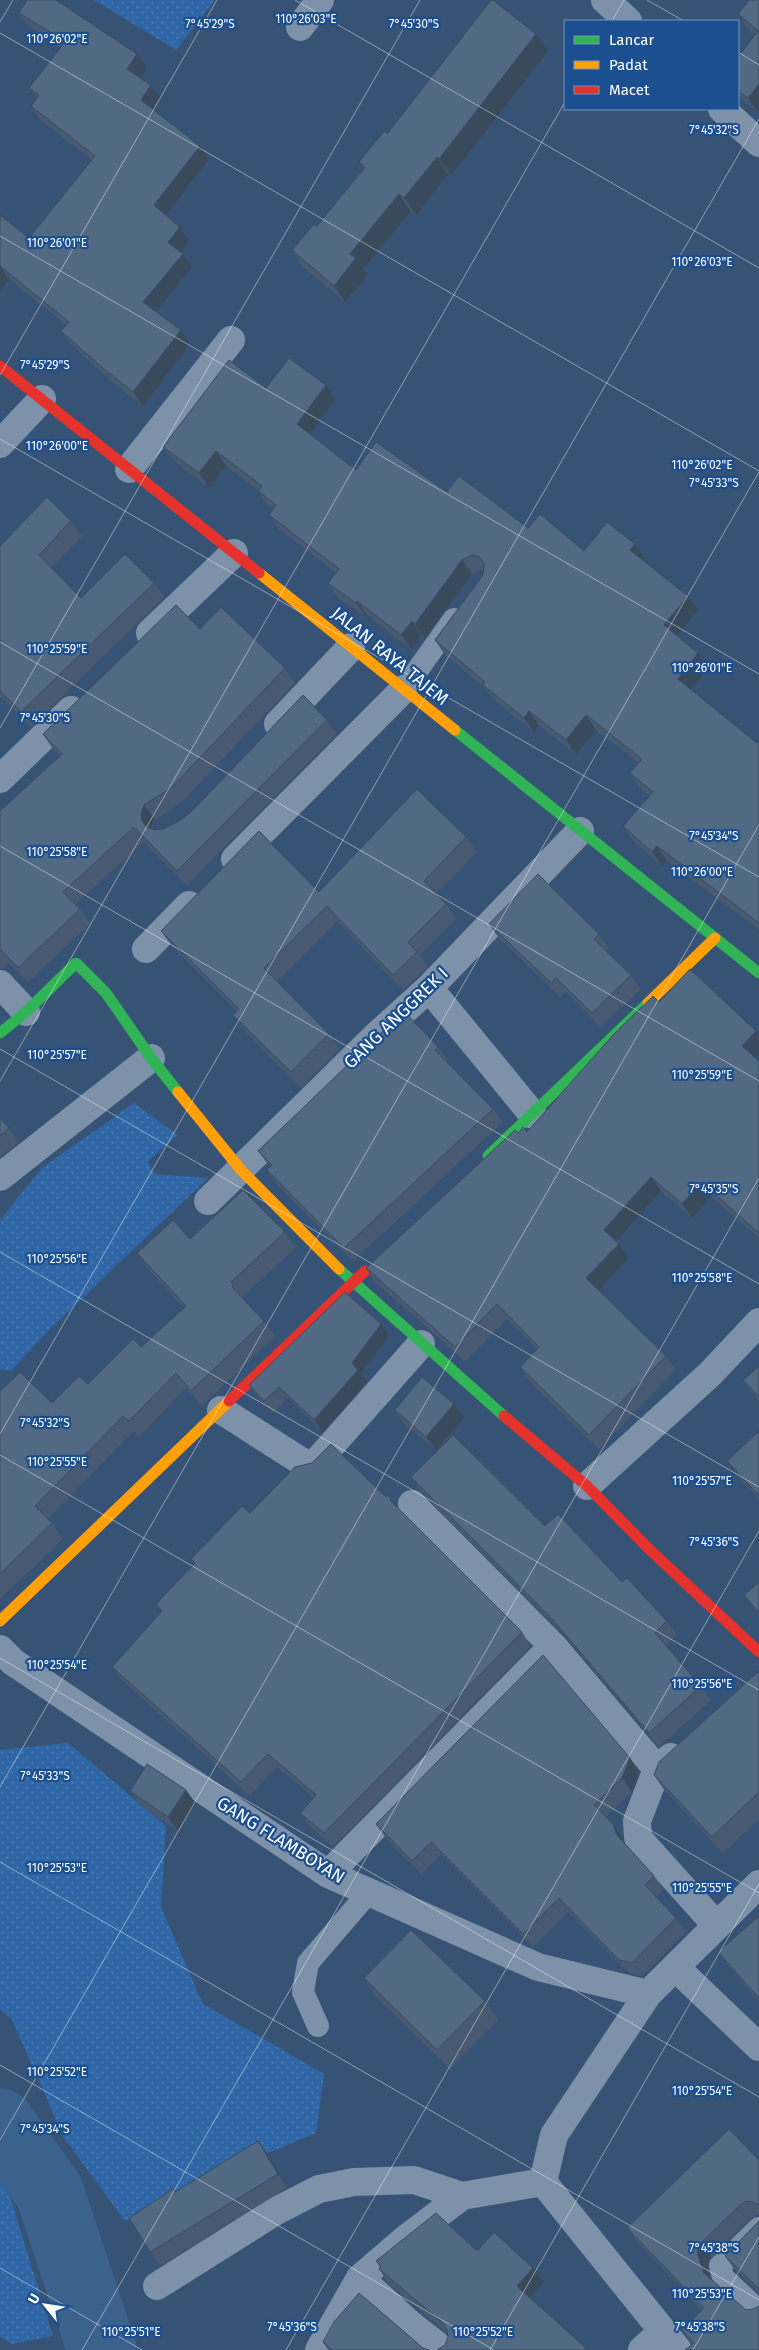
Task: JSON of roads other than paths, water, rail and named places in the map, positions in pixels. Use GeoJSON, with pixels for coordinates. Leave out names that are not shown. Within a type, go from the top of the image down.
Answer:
{"type":"FeatureCollection","features":[{"type":"Feature","properties":{"kind":"street"},"geometry":{"type":"LineString","coordinates":[[300,27],[320,0]]}},
{"type":"Feature","properties":{"kind":"street"},"geometry":{"type":"LineString","coordinates":[[605,0],[627,20]]}},
{"type":"Feature","properties":{"kind":"street"},"geometry":{"type":"LineString","coordinates":[[723,110],[759,143]]}},
{"type":"Feature","properties":{"kind":"street"},"geometry":{"type":"LineString","coordinates":[[129,470],[231,340]]}},
{"type":"Feature","properties":{"kind":"street","name":"JALAN RAYA TAJEM"},"geometry":{"type":"LineString","coordinates":[[0,366],[759,973]]}},
{"type":"Feature","properties":{"kind":"street"},"geometry":{"type":"LineString","coordinates":[[0,444],[42,399]]}},
{"type":"Feature","properties":{"kind":"street"},"geometry":{"type":"LineString","coordinates":[[132,650],[234,553]]}},
{"type":"Feature","properties":{"kind":"street"},"geometry":{"type":"LineString","coordinates":[[260,743],[351,647]]}},
{"type":"Feature","properties":{"kind":"street"},"geometry":{"type":"LineString","coordinates":[[146,949],[404,689]]}},
{"type":"Feature","properties":{"kind":"street"},"geometry":{"type":"LineString","coordinates":[[0,779],[90,691]]}},
{"type":"Feature","properties":{"kind":"street","name":"GANG ANGGREK I"},"geometry":{"type":"LineString","coordinates":[[208,1200],[241,1170],[376,1036],[429,988],[580,831]]}},
{"type":"Feature","properties":{"kind":"street"},"geometry":{"type":"LineString","coordinates":[[482,1162],[715,938]]}},
{"type":"Feature","properties":{"kind":"street"},"geometry":{"type":"LineString","coordinates":[[0,1032],[26,1012],[76,963],[106,993],[151,1058],[241,1170],[353,1283],[421,1344],[587,1486],[648,1548],[759,1652]]}},
{"type":"Feature","properties":{"kind":"street"},"geometry":{"type":"LineString","coordinates":[[0,984],[26,1012]]}},
{"type":"Feature","properties":{"kind":"street"},"geometry":{"type":"LineString","coordinates":[[429,988],[533,1115]]}},
{"type":"Feature","properties":{"kind":"street"},"geometry":{"type":"LineString","coordinates":[[0,1177],[151,1058]]}},
{"type":"Feature","properties":{"kind":"street"},"geometry":{"type":"LineString","coordinates":[[0,1621],[374,1262]]}},
{"type":"Feature","properties":{"kind":"street"},"geometry":{"type":"LineString","coordinates":[[587,1486],[710,1374],[759,1322]]}},
{"type":"Feature","properties":{"kind":"street"},"geometry":{"type":"LineString","coordinates":[[221,1410],[307,1465],[316,1462],[321,1457],[421,1344]]}},
{"type":"Feature","properties":{"kind":"street"},"geometry":{"type":"LineString","coordinates":[[412,1504],[553,1646],[657,1769]]}},
{"type":"Feature","properties":{"kind":"street"},"geometry":{"type":"LineString","coordinates":[[328,1874],[553,1646]]}},
{"type":"Feature","properties":{"kind":"street","name":"GANG FLAMBOYAN"},"geometry":{"type":"LineString","coordinates":[[0,1649],[21,1668],[328,1874],[538,1967],[648,1994]]}},
{"type":"Feature","properties":{"kind":"street"},"geometry":{"type":"LineString","coordinates":[[686,1743],[657,1769],[637,1820],[638,1838],[717,1926]]}},
{"type":"Feature","properties":{"kind":"street"},"geometry":{"type":"LineString","coordinates":[[543,2182],[554,2135],[648,1994],[759,1884]]}},
{"type":"Feature","properties":{"kind":"street"},"geometry":{"type":"LineString","coordinates":[[675,1967],[759,2047]]}},
{"type":"Feature","properties":{"kind":"street"},"geometry":{"type":"LineString","coordinates":[[157,2286],[276,2211],[319,2189],[354,2182],[414,2180],[462,2196]]}},
{"type":"Feature","properties":{"kind":"street"},"geometry":{"type":"LineString","coordinates":[[319,2350],[360,2278],[403,2241],[462,2196],[543,2182]]}},
{"type":"Feature","properties":{"kind":"street"},"geometry":{"type":"LineString","coordinates":[[543,2182],[670,2341],[642,2350]]}},
{"type":"Feature","properties":{"kind":"street"},"geometry":{"type":"LineString","coordinates":[[360,2278],[443,2350]]}},
{"type":"Feature","properties":{"kind":"lane"},"geometry":{"type":"LineString","coordinates":[[404,689],[465,605]]}},
{"type":"Feature","properties":{"kind":"lane"},"geometry":{"type":"LineString","coordinates":[[318,2026],[302,1992],[308,1964],[369,1892]]}},
{"type":"Feature","properties":{"kind":"lane"},"geometry":{"type":"LineString","coordinates":[[759,2228],[720,2266],[723,2277],[759,2311]]}},
{"type":"Feature","properties":{"kind":"waterway"},"geometry":{"type":"LineString","coordinates":[[0,2123],[50,2193],[102,2350]]}}]}
